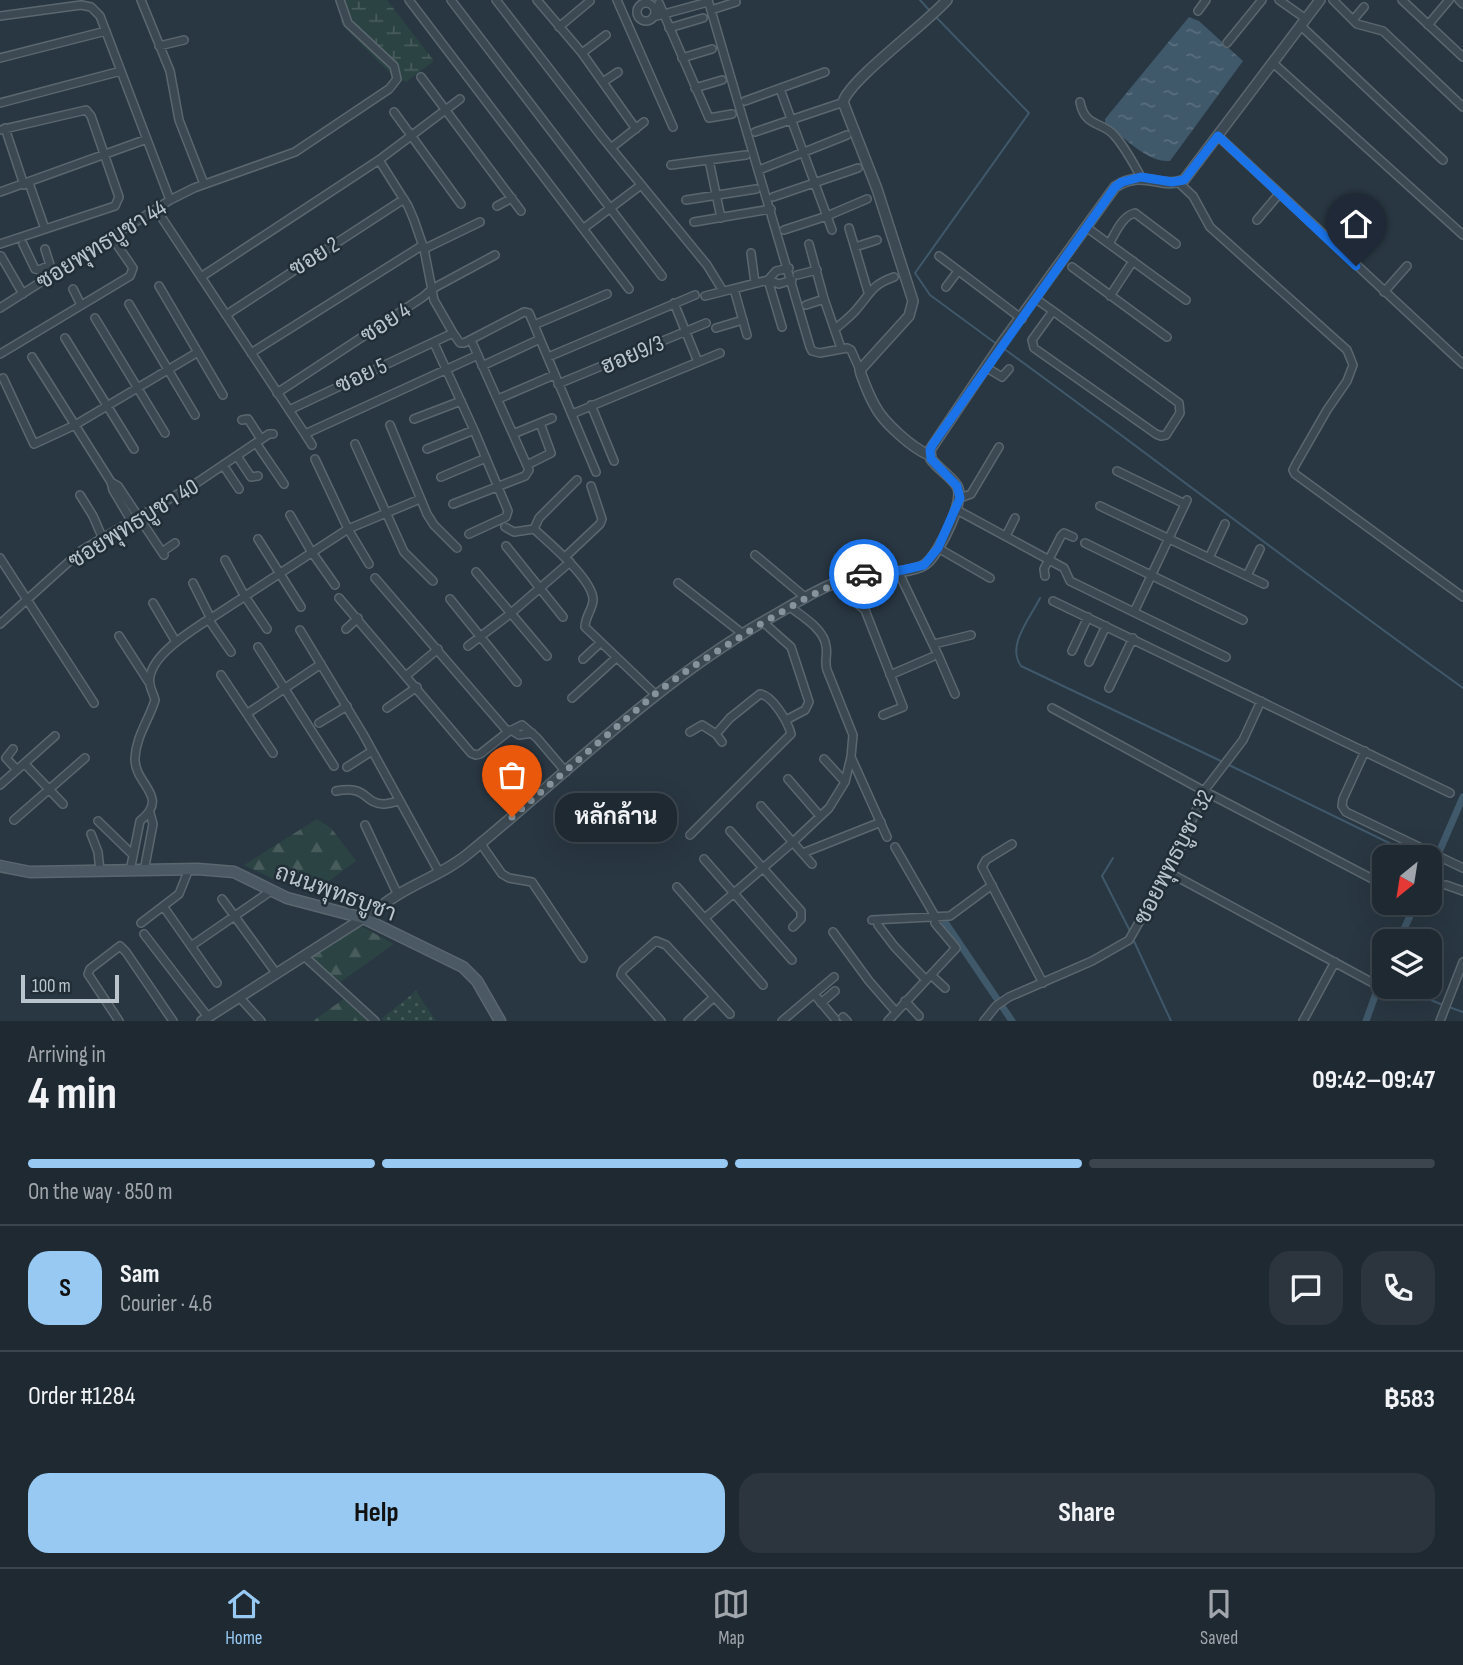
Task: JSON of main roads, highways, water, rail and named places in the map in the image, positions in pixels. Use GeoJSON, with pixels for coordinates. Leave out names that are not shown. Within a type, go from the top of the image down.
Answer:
{"type":"FeatureCollection","features":[{"type":"Feature","properties":{"kind":"main road","name":"ถนนพุทธบูชา"},"geometry":{"type":"LineString","coordinates":[[0,866],[30,872],[189,869],[234,872],[271,891],[363,918],[463,967],[477,981],[500,1021]]}},
{"type":"Feature","properties":{"kind":"water"},"geometry":{"type":"Polygon","coordinates":[[[1189,17],[1199,21],[1243,61],[1170,161],[1161,160],[1136,148],[1105,123],[1105,119],[1189,17]]]}},
{"type":"Feature","properties":{"kind":"waterway"},"geometry":{"type":"LineString","coordinates":[[920,0],[931,12]]}},
{"type":"Feature","properties":{"kind":"waterway"},"geometry":{"type":"LineString","coordinates":[[935,16],[1029,113],[915,273],[930,295],[998,345]]}},
{"type":"Feature","properties":{"kind":"waterway"},"geometry":{"type":"LineString","coordinates":[[1003,348],[1463,688]]}},
{"type":"Feature","properties":{"kind":"waterway"},"geometry":{"type":"LineString","coordinates":[[1040,598],[1018,641],[1016,650],[1021,666],[1223,762]]}},
{"type":"Feature","properties":{"kind":"waterway"},"geometry":{"type":"LineString","coordinates":[[1229,765],[1393,845]]}},
{"type":"Feature","properties":{"kind":"waterway"},"geometry":{"type":"LineString","coordinates":[[1442,845],[1463,797]]}},
{"type":"Feature","properties":{"kind":"waterway"},"geometry":{"type":"LineString","coordinates":[[1113,858],[1102,876],[1130,931]]}},
{"type":"Feature","properties":{"kind":"waterway"},"geometry":{"type":"LineString","coordinates":[[1404,929],[1410,915]]}},
{"type":"Feature","properties":{"kind":"waterway"},"geometry":{"type":"LineString","coordinates":[[945,922],[1012,1021]]}},
{"type":"Feature","properties":{"kind":"waterway"},"geometry":{"type":"LineString","coordinates":[[1133,939],[1171,1021]]}},
{"type":"Feature","properties":{"kind":"waterway"},"geometry":{"type":"LineString","coordinates":[[1366,1021],[1374,999]]}},
{"type":"Feature","properties":{"kind":"waterway"},"geometry":{"type":"LineString","coordinates":[[1428,999],[1443,1005]]}},
{"type":"Feature","properties":{"kind":"waterway"},"geometry":{"type":"LineString","coordinates":[[1449,1007],[1463,1012]]}},
{"type":"Feature","properties":{"kind":"place","name":"หลักล้าน"},"geometry":{"type":"Point","coordinates":[512,817]}}]}
